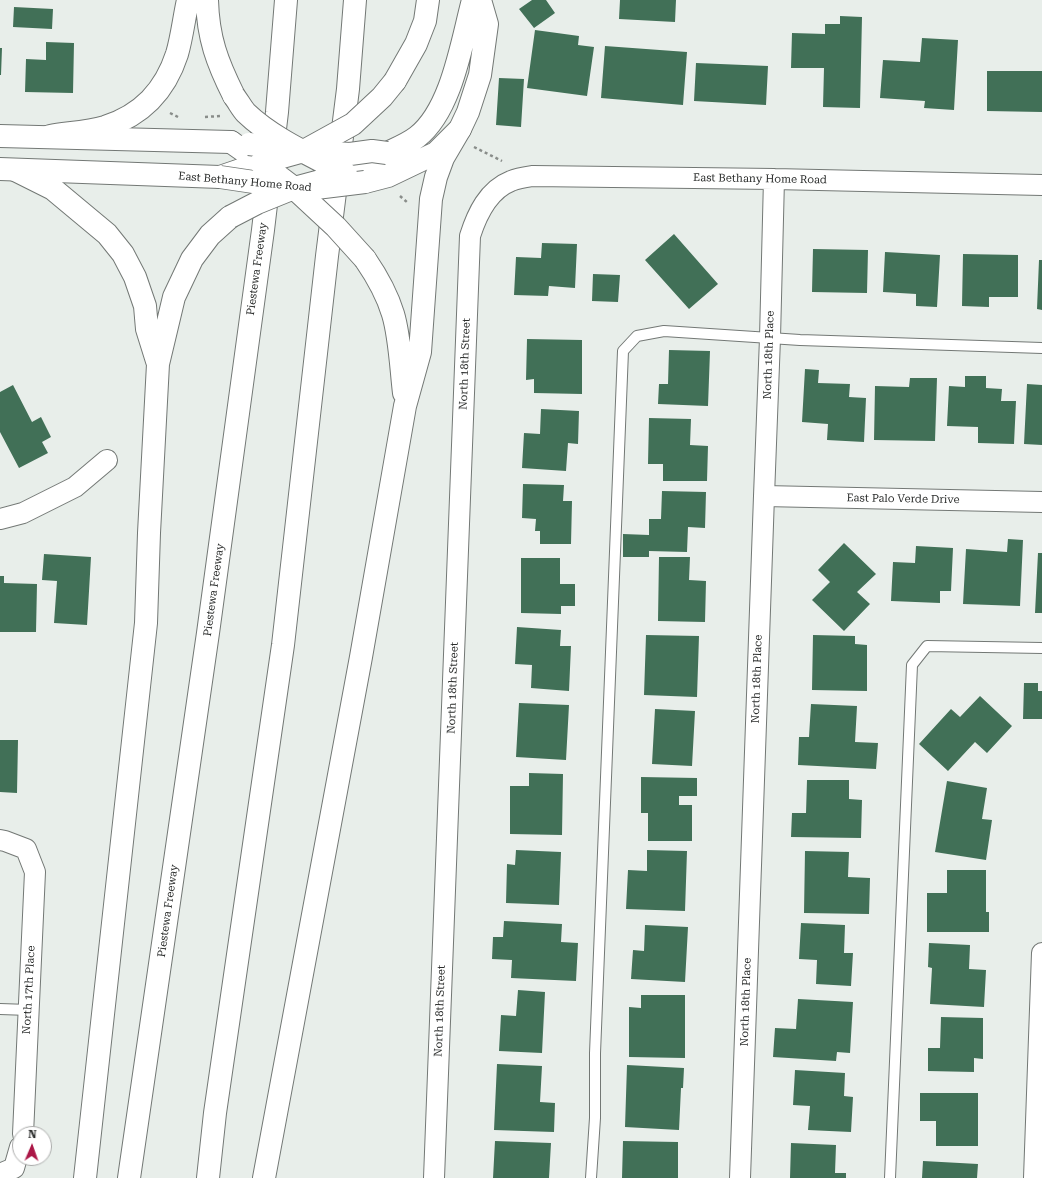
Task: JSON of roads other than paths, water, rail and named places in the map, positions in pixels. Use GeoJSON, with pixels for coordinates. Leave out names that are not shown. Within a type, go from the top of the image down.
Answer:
{"type":"FeatureCollection","features":[{"type":"Feature","properties":{"kind":"main road"},"geometry":{"type":"LineString","coordinates":[[50,136],[104,127],[133,114],[149,102],[166,81],[176,58],[188,0]]}},
{"type":"Feature","properties":{"kind":"main road"},"geometry":{"type":"LineString","coordinates":[[207,0],[207,15],[214,50],[222,73],[234,96],[245,112],[263,127],[284,141],[355,178]]}},
{"type":"Feature","properties":{"kind":"main road","name":"Piestewa Freeway"},"geometry":{"type":"LineString","coordinates":[[129,1178],[205,657],[262,238],[277,112],[286,0]]}},
{"type":"Feature","properties":{"kind":"main road"},"geometry":{"type":"LineString","coordinates":[[208,1178],[283,644],[327,256],[348,89],[356,0]]}},
{"type":"Feature","properties":{"kind":"main road"},"geometry":{"type":"LineString","coordinates":[[220,177],[261,163],[304,151],[353,124],[382,97],[395,82],[416,44],[425,21],[428,0]]}},
{"type":"Feature","properties":{"kind":"main road"},"geometry":{"type":"LineString","coordinates":[[355,178],[379,163],[387,153],[403,146],[418,136],[432,121],[445,97],[455,70],[473,0]]}},
{"type":"Feature","properties":{"kind":"main road"},"geometry":{"type":"LineString","coordinates":[[264,1178],[358,672],[405,406],[420,352],[431,199],[436,177],[443,158],[468,112],[480,75],[487,24],[480,0]]}},
{"type":"Feature","properties":{"kind":"main road"},"geometry":{"type":"LineString","coordinates":[[85,1178],[146,623],[158,364],[174,297],[192,259],[210,235],[230,217],[257,203],[294,188],[355,178],[388,176],[436,153],[460,129]]}},
{"type":"Feature","properties":{"kind":"main road"},"geometry":{"type":"LineString","coordinates":[[0,136],[50,136],[230,142],[304,151],[350,154],[372,151],[387,153]]}},
{"type":"Feature","properties":{"kind":"main road"},"geometry":{"type":"LineString","coordinates":[[230,142],[294,188],[336,227],[365,259],[373,271],[393,313],[399,350],[405,406]]}},
{"type":"Feature","properties":{"kind":"main road"},"geometry":{"type":"LineString","coordinates":[[8,169],[53,189],[107,234],[123,254],[135,278],[145,306],[147,329],[158,364]]}},
{"type":"Feature","properties":{"kind":"main road","name":"East Bethany Home Road"},"geometry":{"type":"LineString","coordinates":[[8,169],[220,177],[294,188]]}},
{"type":"Feature","properties":{"kind":"street","name":"East Bethany Home Road"},"geometry":{"type":"LineString","coordinates":[[486,201],[494,192],[512,180],[533,176],[774,179],[1042,185]]}},
{"type":"Feature","properties":{"kind":"street","name":"North 18th Place"},"geometry":{"type":"LineString","coordinates":[[740,1178],[770,338],[774,179]]}},
{"type":"Feature","properties":{"kind":"street","name":"North 18th Street"},"geometry":{"type":"LineString","coordinates":[[434,1178],[470,236],[476,217],[486,201]]}},
{"type":"Feature","properties":{"kind":"street"},"geometry":{"type":"LineString","coordinates":[[0,519],[23,513],[75,487],[107,460]]}},
{"type":"Feature","properties":{"kind":"street","name":"East Palo Verde Drive"},"geometry":{"type":"LineString","coordinates":[[764,496],[1042,502]]}},
{"type":"Feature","properties":{"kind":"street","name":"North 17th Place"},"geometry":{"type":"LineString","coordinates":[[0,840],[26,848],[35,872],[23,1126]]}},
{"type":"Feature","properties":{"kind":"street"},"geometry":{"type":"LineString","coordinates":[[1034,1178],[1042,954]]}},
{"type":"Feature","properties":{"kind":"street"},"geometry":{"type":"LineString","coordinates":[[7,1171],[12,1162]]}},
{"type":"Feature","properties":{"kind":"lane"},"geometry":{"type":"LineString","coordinates":[[591,1178],[595,1118],[595,1053],[623,351],[637,336],[664,331],[770,338],[1042,348]]}},
{"type":"Feature","properties":{"kind":"lane"},"geometry":{"type":"LineString","coordinates":[[890,1178],[912,665],[927,646],[1042,648]]}},
{"type":"Feature","properties":{"kind":"lane"},"geometry":{"type":"LineString","coordinates":[[0,1009],[29,1010]]}}]}
